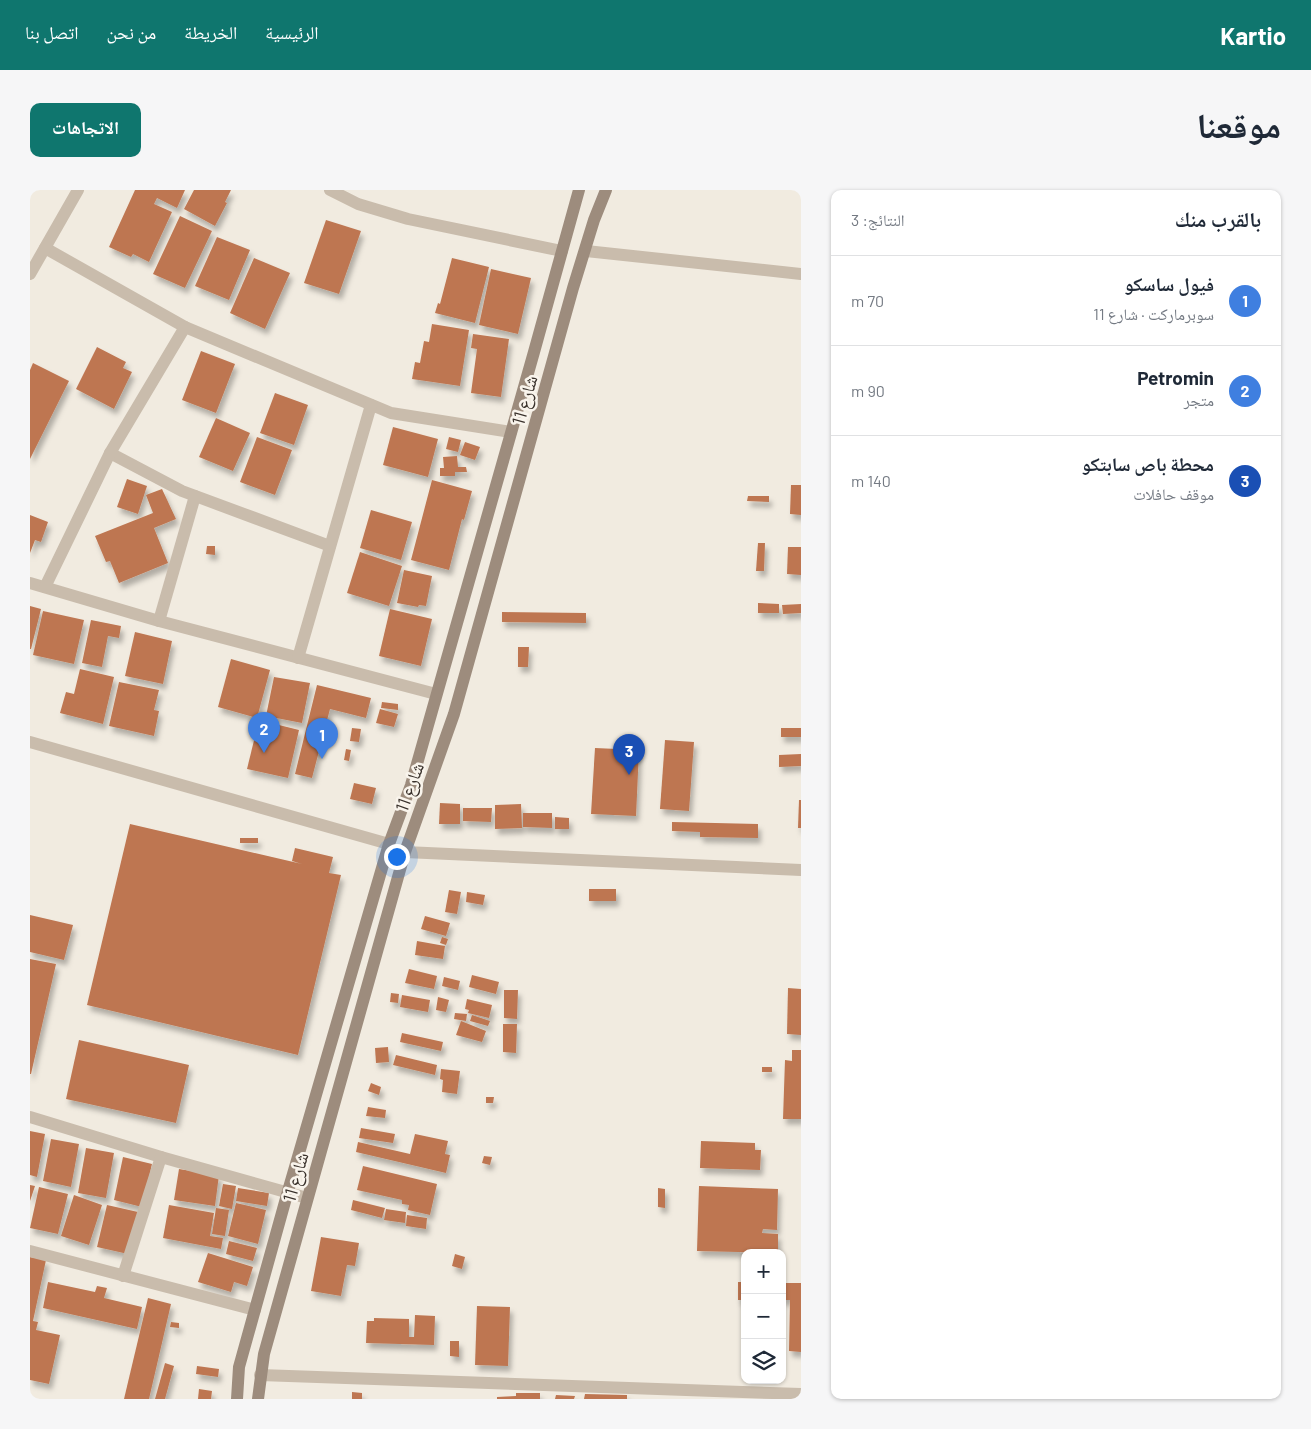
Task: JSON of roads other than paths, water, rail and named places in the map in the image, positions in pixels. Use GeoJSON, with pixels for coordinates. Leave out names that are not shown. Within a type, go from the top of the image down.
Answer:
{"type":"FeatureCollection","features":[{"type":"Feature","properties":{"kind":"street"},"geometry":{"type":"LineString","coordinates":[[30,274],[78,190]]}},
{"type":"Feature","properties":{"kind":"street"},"geometry":{"type":"LineString","coordinates":[[330,190],[358,204],[408,219],[562,251]]}},
{"type":"Feature","properties":{"kind":"street","name":"شارع 11"},"geometry":{"type":"LineString","coordinates":[[237,1399],[240,1367],[288,1191],[388,844],[411,785],[579,190]]}},
{"type":"Feature","properties":{"kind":"street","name":"شارع 11"},"geometry":{"type":"LineString","coordinates":[[258,1399],[264,1354],[405,852],[454,714],[568,306],[594,220],[606,190]]}},
{"type":"Feature","properties":{"kind":"street"},"geometry":{"type":"LineString","coordinates":[[45,248],[185,328],[391,413],[511,432]]}},
{"type":"Feature","properties":{"kind":"street"},"geometry":{"type":"LineString","coordinates":[[586,251],[801,274]]}},
{"type":"Feature","properties":{"kind":"street"},"geometry":{"type":"LineString","coordinates":[[45,586],[110,453],[185,328]]}},
{"type":"Feature","properties":{"kind":"street"},"geometry":{"type":"LineString","coordinates":[[298,658],[371,405]]}},
{"type":"Feature","properties":{"kind":"street"},"geometry":{"type":"LineString","coordinates":[[110,453],[182,491],[330,546]]}},
{"type":"Feature","properties":{"kind":"street"},"geometry":{"type":"LineString","coordinates":[[159,621],[195,496]]}},
{"type":"Feature","properties":{"kind":"street"},"geometry":{"type":"LineString","coordinates":[[30,583],[159,621],[436,694]]}},
{"type":"Feature","properties":{"kind":"street"},"geometry":{"type":"LineString","coordinates":[[30,742],[388,844]]}},
{"type":"Feature","properties":{"kind":"street"},"geometry":{"type":"LineString","coordinates":[[405,852],[801,870]]}},
{"type":"Feature","properties":{"kind":"street"},"geometry":{"type":"LineString","coordinates":[[30,1117],[161,1157],[288,1191],[307,1198]]}},
{"type":"Feature","properties":{"kind":"street"},"geometry":{"type":"LineString","coordinates":[[123,1276],[161,1157]]}},
{"type":"Feature","properties":{"kind":"street"},"geometry":{"type":"LineString","coordinates":[[30,1251],[255,1310]]}},
{"type":"Feature","properties":{"kind":"street"},"geometry":{"type":"LineString","coordinates":[[260,1375],[801,1394]]}},
{"type":"Feature","properties":{"kind":"place","name":"Petromin"},"geometry":{"type":"Point","coordinates":[264,753]}},
{"type":"Feature","properties":{"kind":"place","name":"فيول ساسكو"},"geometry":{"type":"Point","coordinates":[322,759]}},
{"type":"Feature","properties":{"kind":"place","name":"محطة باص سابتكو"},"geometry":{"type":"Point","coordinates":[629,775]}}]}
